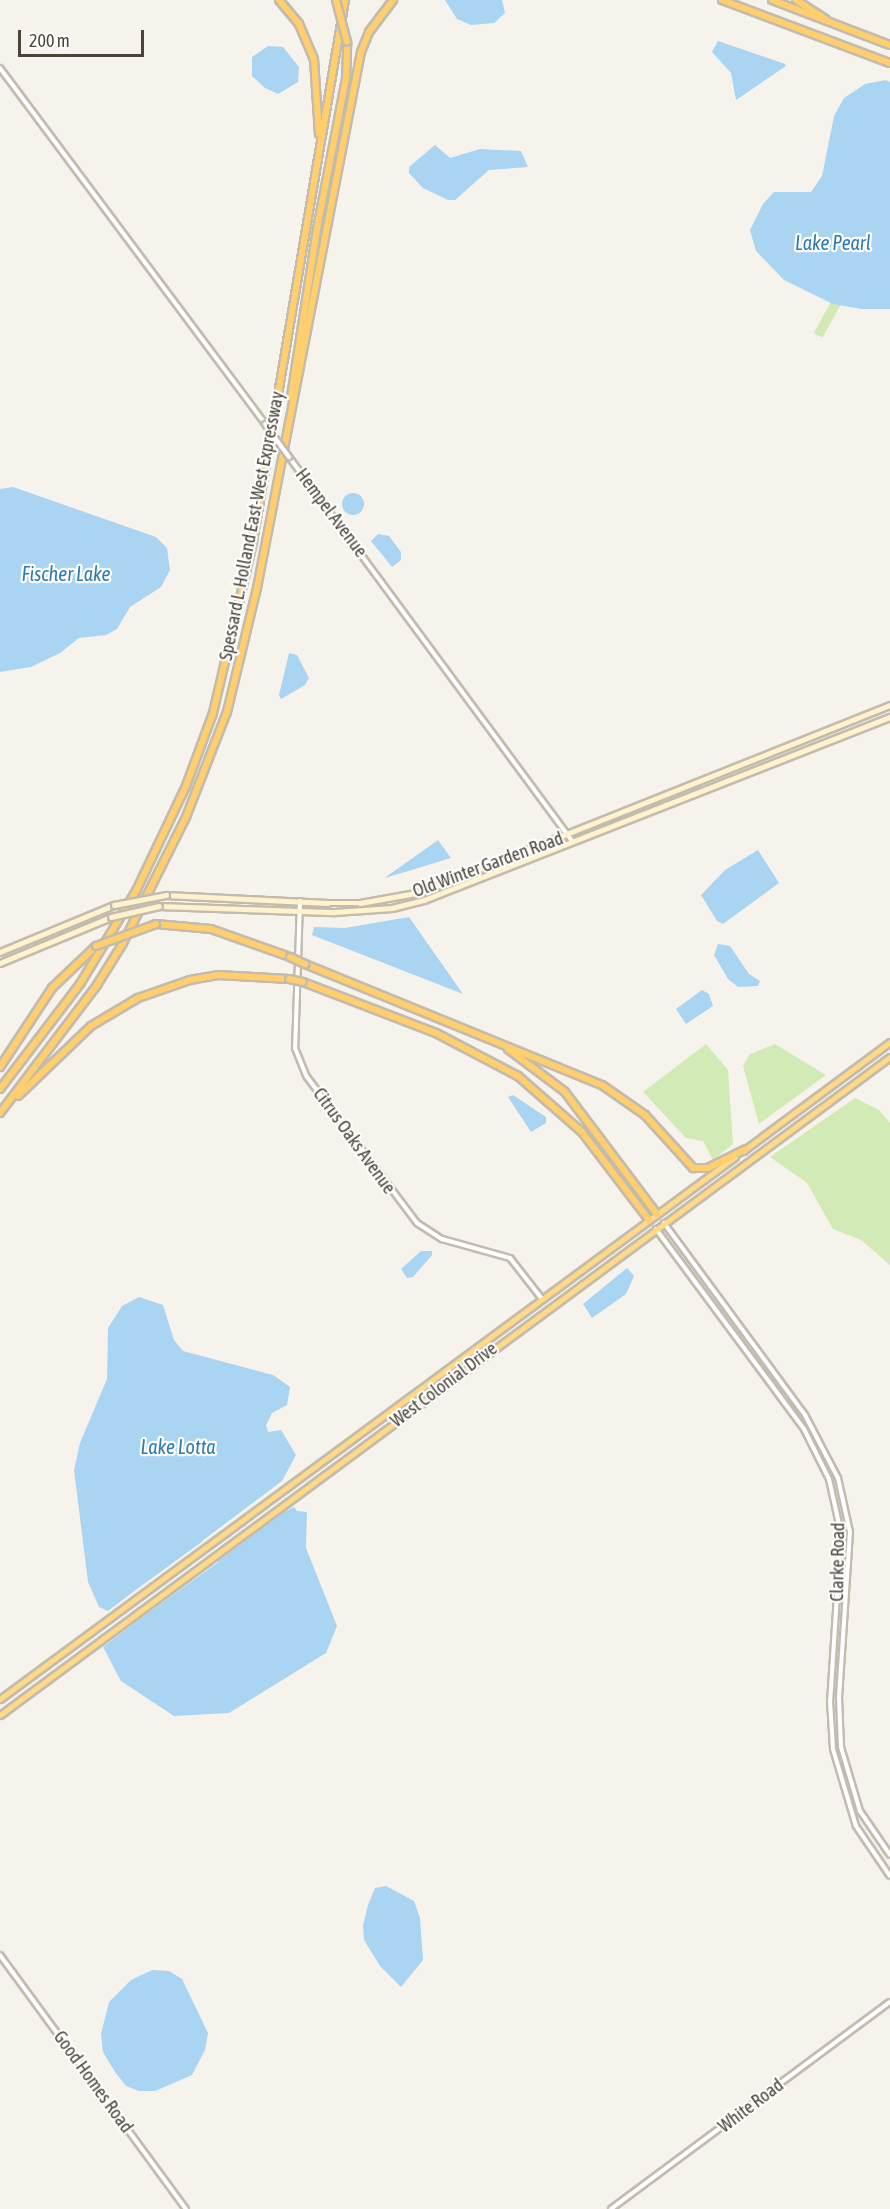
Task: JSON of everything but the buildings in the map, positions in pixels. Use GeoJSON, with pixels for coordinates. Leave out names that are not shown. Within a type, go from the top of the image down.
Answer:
{"type":"FeatureCollection","features":[{"type":"Feature","properties":{"kind":"highway"},"geometry":{"type":"LineString","coordinates":[[279,0],[308,40],[318,76],[318,137],[311,193]]}},
{"type":"Feature","properties":{"kind":"highway"},"geometry":{"type":"LineString","coordinates":[[292,401],[317,229],[346,79],[347,42],[336,0]]}},
{"type":"Feature","properties":{"kind":"highway"},"geometry":{"type":"LineString","coordinates":[[311,193],[345,0]]}},
{"type":"Feature","properties":{"kind":"highway"},"geometry":{"type":"LineString","coordinates":[[292,401],[361,52],[369,32],[393,0]]}},
{"type":"Feature","properties":{"kind":"highway"},"geometry":{"type":"LineString","coordinates":[[722,0],[890,63]]}},
{"type":"Feature","properties":{"kind":"highway"},"geometry":{"type":"LineString","coordinates":[[772,0],[890,45]]}},
{"type":"Feature","properties":{"kind":"highway"},"geometry":{"type":"LineString","coordinates":[[796,0],[826,20]]}},
{"type":"Feature","properties":{"kind":"highway","name":"Spessard L. Holland East-West Expressway"},"geometry":{"type":"LineString","coordinates":[[0,1089],[80,984],[136,891],[186,786],[213,713],[249,563],[311,193]]}},
{"type":"Feature","properties":{"kind":"highway","name":"Spessard L. Holland East-West Expressway"},"geometry":{"type":"LineString","coordinates":[[0,1113],[97,985],[137,918],[186,817],[232,692],[257,588],[292,401]]}},
{"type":"Feature","properties":{"kind":"highway"},"geometry":{"type":"LineString","coordinates":[[0,1067],[52,988],[96,946],[126,932],[156,924],[211,929],[290,957],[579,1074],[617,1094],[654,1123],[693,1168],[708,1168],[746,1149]]}},
{"type":"Feature","properties":{"kind":"highway"},"geometry":{"type":"LineString","coordinates":[[0,1113],[91,1026],[138,998],[190,980],[218,975],[289,979],[303,982],[436,1033],[518,1076],[582,1132],[649,1220]]}},
{"type":"Feature","properties":{"kind":"highway"},"geometry":{"type":"LineString","coordinates":[[495,1041],[531,1063],[565,1092],[657,1214]]}},
{"type":"Feature","properties":{"kind":"highway","name":"West Colonial Drive"},"geometry":{"type":"LineString","coordinates":[[0,1699],[890,1042]]}},
{"type":"Feature","properties":{"kind":"highway","name":"West Colonial Drive"},"geometry":{"type":"LineString","coordinates":[[0,1714],[549,1306],[890,1057]]}},
{"type":"Feature","properties":{"kind":"highway","name":"Clarke Road"},"geometry":{"type":"LineString","coordinates":[[657,1214],[664,1223]]}},
{"type":"Feature","properties":{"kind":"highway","name":"Clarke Road"},"geometry":{"type":"LineString","coordinates":[[649,1220],[656,1229]]}},
{"type":"Feature","properties":{"kind":"highway"},"geometry":{"type":"LineString","coordinates":[[549,1306],[557,1288]]}},
{"type":"Feature","properties":{"kind":"highway"},"geometry":{"type":"LineString","coordinates":[[536,1317],[542,1299]]}},
{"type":"Feature","properties":{"kind":"highway"},"geometry":{"type":"LineString","coordinates":[[93,1630],[100,1640]]}},
{"type":"Feature","properties":{"kind":"highway"},"geometry":{"type":"LineString","coordinates":[[86,1635],[94,1645]]}},
{"type":"Feature","properties":{"kind":"main road","name":"Old Winter Garden Road"},"geometry":{"type":"LineString","coordinates":[[0,952],[114,905],[166,895],[360,903],[421,892],[569,835],[890,705]]}},
{"type":"Feature","properties":{"kind":"main road","name":"Old Winter Garden Road"},"geometry":{"type":"LineString","coordinates":[[0,963],[111,917],[159,906],[362,911],[424,900],[890,717]]}},
{"type":"Feature","properties":{"kind":"street","name":"Hempel Avenue"},"geometry":{"type":"LineString","coordinates":[[0,68],[574,843]]}},
{"type":"Feature","properties":{"kind":"street","name":"Citrus Oaks Avenue"},"geometry":{"type":"LineString","coordinates":[[300,902],[295,1048],[307,1077],[417,1223],[442,1239],[510,1258],[542,1299]]}},
{"type":"Feature","properties":{"kind":"street","name":"Clarke Road"},"geometry":{"type":"LineString","coordinates":[[664,1223],[805,1415],[838,1478],[850,1532],[839,1697],[841,1747],[860,1811],[890,1855]]}},
{"type":"Feature","properties":{"kind":"street","name":"Clarke Road"},"geometry":{"type":"LineString","coordinates":[[656,1229],[804,1430],[828,1479],[841,1533],[830,1701],[833,1749],[856,1826],[890,1876]]}},
{"type":"Feature","properties":{"kind":"street","name":"Good Homes Road"},"geometry":{"type":"LineString","coordinates":[[0,1955],[185,2208]]}},
{"type":"Feature","properties":{"kind":"street","name":"White Road"},"geometry":{"type":"LineString","coordinates":[[611,2209],[890,2002]]}},
{"type":"Feature","properties":{"kind":"green space"},"geometry":{"type":"Polygon","coordinates":[[[837,291],[846,296],[822,338],[814,333],[837,291]]]}},
{"type":"Feature","properties":{"kind":"green space"},"geometry":{"type":"Polygon","coordinates":[[[706,1044],[728,1070],[733,1144],[713,1160],[703,1141],[686,1138],[643,1092],[706,1044]]]}},
{"type":"Feature","properties":{"kind":"green space"},"geometry":{"type":"Polygon","coordinates":[[[775,1044],[826,1075],[759,1124],[743,1066],[750,1054],[775,1044]]]}},
{"type":"Feature","properties":{"kind":"green space"},"geometry":{"type":"Polygon","coordinates":[[[855,1098],[879,1110],[890,1123],[890,1265],[861,1240],[833,1229],[807,1183],[770,1157],[855,1098]]]}},
{"type":"Feature","properties":{"kind":"water"},"geometry":{"type":"Polygon","coordinates":[[[445,0],[502,0],[505,13],[494,23],[471,25],[457,19],[445,0]]]}},
{"type":"Feature","properties":{"kind":"water"},"geometry":{"type":"Polygon","coordinates":[[[718,41],[786,66],[736,100],[731,73],[712,52],[718,41]]]}},
{"type":"Feature","properties":{"kind":"water"},"geometry":{"type":"Polygon","coordinates":[[[268,46],[283,47],[299,67],[298,82],[278,94],[265,88],[252,76],[252,57],[268,46]]]}},
{"type":"Feature","properties":{"kind":"water","name":"Lake Pearl"},"geometry":{"type":"Polygon","coordinates":[[[886,80],[890,82],[890,309],[861,309],[833,304],[784,280],[756,251],[750,230],[763,204],[774,192],[811,192],[822,176],[834,116],[844,98],[865,84],[886,80]]]}},
{"type":"Feature","properties":{"kind":"water"},"geometry":{"type":"Polygon","coordinates":[[[435,145],[450,158],[480,149],[521,151],[528,167],[489,170],[455,200],[448,200],[423,188],[409,173],[409,167],[435,145]]]}},
{"type":"Feature","properties":{"kind":"water","name":"Fischer Lake"},"geometry":{"type":"Polygon","coordinates":[[[13,487],[156,537],[167,548],[170,570],[161,587],[130,607],[117,629],[106,635],[79,638],[60,653],[31,667],[0,672],[0,489],[13,487]]]}},
{"type":"Feature","properties":{"kind":"water"},"geometry":{"type":"Polygon","coordinates":[[[353,493],[361,496],[364,504],[361,512],[353,515],[345,512],[342,504],[345,496],[353,493]]]}},
{"type":"Feature","properties":{"kind":"water"},"geometry":{"type":"Polygon","coordinates":[[[378,534],[389,536],[401,552],[401,560],[392,567],[371,541],[378,534]]]}},
{"type":"Feature","properties":{"kind":"water"},"geometry":{"type":"Polygon","coordinates":[[[289,653],[297,655],[309,678],[305,685],[281,699],[279,695],[289,653]]]}},
{"type":"Feature","properties":{"kind":"water"},"geometry":{"type":"Polygon","coordinates":[[[438,840],[451,858],[385,878],[386,877],[438,840]]]}},
{"type":"Feature","properties":{"kind":"water"},"geometry":{"type":"Polygon","coordinates":[[[758,850],[779,883],[723,924],[717,921],[701,895],[725,870],[758,850]]]}},
{"type":"Feature","properties":{"kind":"water"},"geometry":{"type":"Polygon","coordinates":[[[409,917],[463,994],[312,935],[314,927],[345,928],[409,917]]]}},
{"type":"Feature","properties":{"kind":"water"},"geometry":{"type":"Polygon","coordinates":[[[718,944],[730,946],[749,974],[760,981],[758,986],[738,987],[728,979],[714,955],[718,944]]]}},
{"type":"Feature","properties":{"kind":"water"},"geometry":{"type":"Polygon","coordinates":[[[702,990],[709,994],[713,1006],[686,1024],[676,1009],[702,990]]]}},
{"type":"Feature","properties":{"kind":"water"},"geometry":{"type":"Polygon","coordinates":[[[513,1095],[546,1117],[546,1123],[531,1132],[508,1097],[513,1095]]]}},
{"type":"Feature","properties":{"kind":"water"},"geometry":{"type":"Polygon","coordinates":[[[421,1251],[432,1251],[432,1255],[413,1277],[407,1278],[401,1269],[421,1251]]]}},
{"type":"Feature","properties":{"kind":"water"},"geometry":{"type":"Polygon","coordinates":[[[627,1268],[634,1276],[626,1294],[592,1318],[583,1304],[627,1268]]]}},
{"type":"Feature","properties":{"kind":"water","name":"Lake Lotta"},"geometry":{"type":"Polygon","coordinates":[[[139,1297],[163,1305],[174,1340],[183,1351],[273,1375],[290,1387],[287,1405],[272,1413],[266,1425],[268,1432],[281,1430],[296,1455],[282,1481],[202,1541],[217,1562],[286,1511],[294,1507],[297,1511],[307,1512],[306,1548],[337,1626],[326,1653],[229,1713],[174,1716],[121,1681],[103,1647],[144,1616],[129,1595],[108,1611],[99,1607],[88,1582],[74,1470],[80,1443],[107,1379],[108,1328],[122,1306],[139,1297]]]}},
{"type":"Feature","properties":{"kind":"water"},"geometry":{"type":"Polygon","coordinates":[[[386,1886],[414,1901],[420,1918],[423,1960],[401,1987],[380,1966],[364,1940],[363,1925],[368,1905],[375,1888],[386,1886]]]}},
{"type":"Feature","properties":{"kind":"water"},"geometry":{"type":"Polygon","coordinates":[[[152,1970],[169,1971],[182,1979],[208,2033],[205,2050],[192,2075],[155,2091],[139,2091],[126,2086],[115,2072],[103,2052],[101,2034],[109,2002],[131,1980],[152,1970]]]}},
{"type":"Feature","properties":{"kind":"pier"},"geometry":{"type":"Polygon","coordinates":[[[203,1541],[218,1562],[143,1617],[128,1596],[203,1541]]]}}]}
